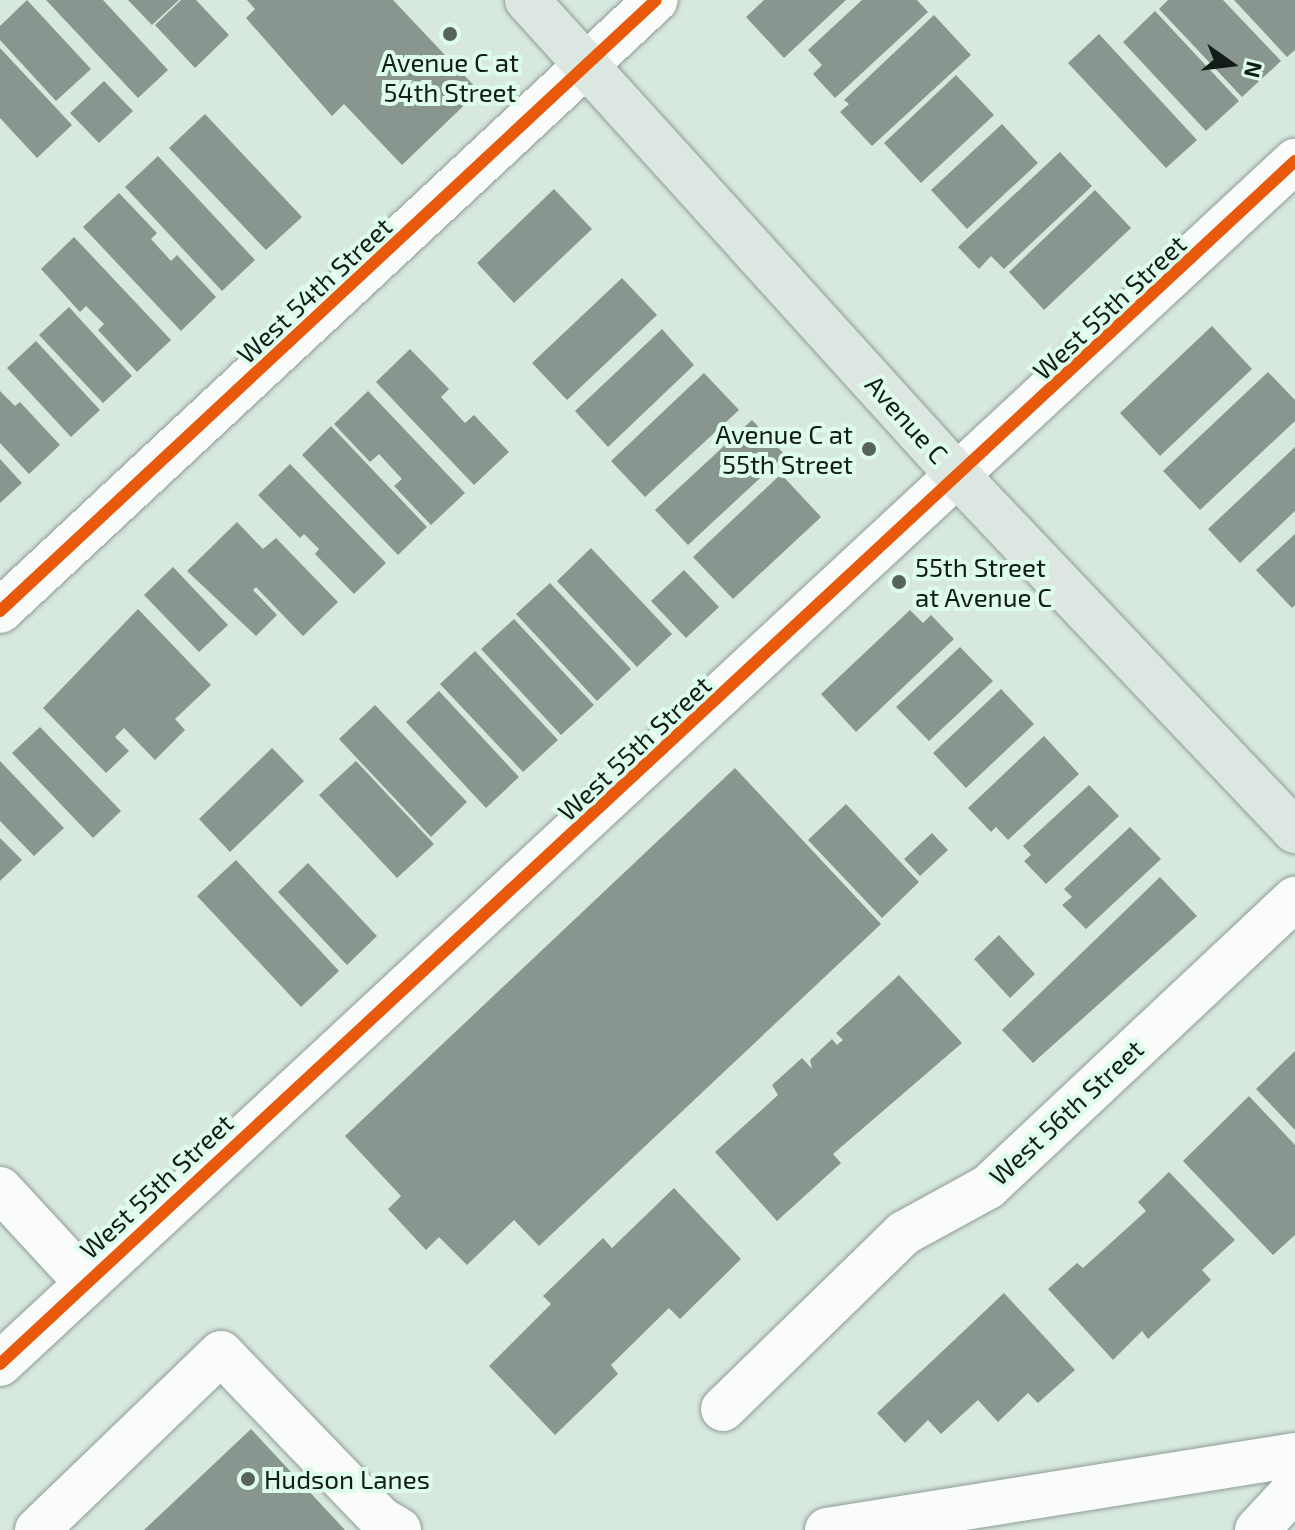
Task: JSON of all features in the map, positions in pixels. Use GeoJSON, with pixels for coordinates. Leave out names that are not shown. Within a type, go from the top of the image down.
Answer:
{"type":"FeatureCollection","features":[{"type":"Feature","properties":{"kind":"main road","name":"Avenue C"},"geometry":{"type":"LineString","coordinates":[[527,0],[960,478],[1295,831]]}},
{"type":"Feature","properties":{"kind":"street","name":"West 54th Street"},"geometry":{"type":"LineString","coordinates":[[0,611],[656,0]]}},
{"type":"Feature","properties":{"kind":"street","name":"West 55th Street"},"geometry":{"type":"LineString","coordinates":[[0,1364],[85,1281],[960,478],[1295,161]]}},
{"type":"Feature","properties":{"kind":"street","name":"West 56th Street"},"geometry":{"type":"LineString","coordinates":[[723,1409],[904,1233],[988,1187],[1295,899]]}},
{"type":"Feature","properties":{"kind":"street"},"geometry":{"type":"LineString","coordinates":[[1,1193],[85,1281]]}},
{"type":"Feature","properties":{"kind":"street"},"geometry":{"type":"LineString","coordinates":[[37,1530],[221,1353],[381,1519],[399,1530]]}},
{"type":"Feature","properties":{"kind":"street"},"geometry":{"type":"LineString","coordinates":[[827,1530],[1295,1455]]}},
{"type":"Feature","properties":{"kind":"street"},"geometry":{"type":"LineString","coordinates":[[1257,1530],[1295,1489]]}},
{"type":"Feature","properties":{"kind":"building"},"geometry":{"type":"Polygon","coordinates":[[[27,0],[91,69],[56,101],[0,40],[0,26],[27,0]]]}},
{"type":"Feature","properties":{"kind":"building"},"geometry":{"type":"Polygon","coordinates":[[[46,0],[103,0],[168,70],[138,98],[46,0]]]}},
{"type":"Feature","properties":{"kind":"building"},"geometry":{"type":"Polygon","coordinates":[[[128,0],[179,0],[152,25],[128,0]]]}},
{"type":"Feature","properties":{"kind":"building"},"geometry":{"type":"Polygon","coordinates":[[[181,0],[196,0],[229,35],[195,68],[155,25],[181,0]]]}},
{"type":"Feature","properties":{"kind":"building"},"geometry":{"type":"Polygon","coordinates":[[[247,0],[393,0],[479,91],[402,165],[344,104],[332,116],[246,18],[255,9],[247,0]]]}},
{"type":"Feature","properties":{"kind":"building"},"geometry":{"type":"Polygon","coordinates":[[[764,0],[846,0],[784,58],[746,17],[764,0]]]}},
{"type":"Feature","properties":{"kind":"building"},"geometry":{"type":"Polygon","coordinates":[[[862,0],[917,0],[928,12],[835,98],[813,74],[822,65],[808,50],[862,0]]]}},
{"type":"Feature","properties":{"kind":"building"},"geometry":{"type":"Polygon","coordinates":[[[1168,0],[1223,0],[1281,61],[1242,97],[1159,9],[1168,0]]]}},
{"type":"Feature","properties":{"kind":"building"},"geometry":{"type":"Polygon","coordinates":[[[1234,0],[1295,0],[1295,50],[1287,57],[1234,0]]]}},
{"type":"Feature","properties":{"kind":"building"},"geometry":{"type":"Polygon","coordinates":[[[1155,11],[1239,101],[1206,131],[1123,42],[1155,11]]]}},
{"type":"Feature","properties":{"kind":"building"},"geometry":{"type":"Polygon","coordinates":[[[934,15],[971,55],[872,146],[840,112],[849,104],[844,100],[934,15]]]}},
{"type":"Feature","properties":{"kind":"building"},"geometry":{"type":"Polygon","coordinates":[[[1099,34],[1197,140],[1166,168],[1068,63],[1099,34]]]}},
{"type":"Feature","properties":{"kind":"building"},"geometry":{"type":"Polygon","coordinates":[[[0,48],[72,125],[37,158],[0,118],[0,48]]]}},
{"type":"Feature","properties":{"kind":"building"},"geometry":{"type":"Polygon","coordinates":[[[956,75],[994,115],[921,183],[884,143],[956,75]]]}},
{"type":"Feature","properties":{"kind":"building"},"geometry":{"type":"Polygon","coordinates":[[[104,81],[133,111],[99,143],[70,113],[104,81]]]}},
{"type":"Feature","properties":{"kind":"building"},"geometry":{"type":"Polygon","coordinates":[[[205,114],[302,217],[266,250],[169,148],[205,114]]]}},
{"type":"Feature","properties":{"kind":"building"},"geometry":{"type":"Polygon","coordinates":[[[1002,124],[1038,163],[967,229],[931,190],[1002,124]]]}},
{"type":"Feature","properties":{"kind":"building"},"geometry":{"type":"Polygon","coordinates":[[[1060,152],[1092,186],[1004,269],[991,256],[979,269],[958,247],[1060,152]]]}},
{"type":"Feature","properties":{"kind":"building"},"geometry":{"type":"Polygon","coordinates":[[[158,156],[255,260],[222,291],[125,187],[158,156]]]}},
{"type":"Feature","properties":{"kind":"building"},"geometry":{"type":"Polygon","coordinates":[[[554,189],[592,229],[514,303],[477,263],[554,189]]]}},
{"type":"Feature","properties":{"kind":"building"},"geometry":{"type":"Polygon","coordinates":[[[1095,190],[1131,228],[1044,310],[1009,272],[1095,190]]]}},
{"type":"Feature","properties":{"kind":"building"},"geometry":{"type":"Polygon","coordinates":[[[119,193],[157,233],[151,239],[171,261],[177,255],[216,297],[181,331],[83,227],[119,193]]]}},
{"type":"Feature","properties":{"kind":"building"},"geometry":{"type":"Polygon","coordinates":[[[74,237],[171,340],[137,372],[98,330],[104,324],[86,306],[80,312],[41,269],[74,237]]]}},
{"type":"Feature","properties":{"kind":"building"},"geometry":{"type":"Polygon","coordinates":[[[622,278],[657,315],[567,400],[532,363],[622,278]]]}},
{"type":"Feature","properties":{"kind":"building"},"geometry":{"type":"Polygon","coordinates":[[[69,307],[132,376],[103,403],[39,335],[69,307]]]}},
{"type":"Feature","properties":{"kind":"building"},"geometry":{"type":"Polygon","coordinates":[[[1212,326],[1252,369],[1160,456],[1120,413],[1212,326]]]}},
{"type":"Feature","properties":{"kind":"building"},"geometry":{"type":"Polygon","coordinates":[[[662,329],[694,365],[608,447],[575,411],[662,329]]]}},
{"type":"Feature","properties":{"kind":"building"},"geometry":{"type":"Polygon","coordinates":[[[36,341],[100,410],[71,437],[7,368],[36,341]]]}},
{"type":"Feature","properties":{"kind":"building"},"geometry":{"type":"Polygon","coordinates":[[[410,349],[449,389],[441,397],[465,423],[474,415],[509,452],[474,485],[376,382],[410,349]]]}},
{"type":"Feature","properties":{"kind":"building"},"geometry":{"type":"Polygon","coordinates":[[[1268,372],[1295,400],[1295,421],[1200,510],[1163,471],[1268,372]]]}},
{"type":"Feature","properties":{"kind":"building"},"geometry":{"type":"Polygon","coordinates":[[[704,373],[739,410],[645,497],[611,461],[704,373]]]}},
{"type":"Feature","properties":{"kind":"building"},"geometry":{"type":"Polygon","coordinates":[[[0,391],[15,406],[20,402],[60,445],[29,474],[0,443],[0,391]]]}},
{"type":"Feature","properties":{"kind":"building"},"geometry":{"type":"Polygon","coordinates":[[[368,391],[465,493],[431,525],[394,486],[402,479],[379,454],[370,462],[334,424],[368,391]]]}},
{"type":"Feature","properties":{"kind":"building"},"geometry":{"type":"Polygon","coordinates":[[[752,420],[785,455],[688,545],[655,510],[752,420]]]}},
{"type":"Feature","properties":{"kind":"building"},"geometry":{"type":"Polygon","coordinates":[[[331,426],[427,527],[398,555],[302,455],[331,426]]]}},
{"type":"Feature","properties":{"kind":"building"},"geometry":{"type":"Polygon","coordinates":[[[1295,447],[1295,511],[1240,563],[1208,529],[1295,447]]]}},
{"type":"Feature","properties":{"kind":"building"},"geometry":{"type":"Polygon","coordinates":[[[0,459],[22,483],[0,503],[0,459]]]}},
{"type":"Feature","properties":{"kind":"building"},"geometry":{"type":"Polygon","coordinates":[[[290,464],[386,563],[354,594],[315,554],[319,549],[304,534],[300,538],[258,495],[290,464]]]}},
{"type":"Feature","properties":{"kind":"building"},"geometry":{"type":"Polygon","coordinates":[[[781,474],[821,517],[733,599],[693,557],[781,474]]]}},
{"type":"Feature","properties":{"kind":"building"},"geometry":{"type":"Polygon","coordinates":[[[237,522],[263,549],[276,538],[338,602],[303,636],[256,587],[253,590],[277,615],[256,636],[187,571],[237,522]]]}},
{"type":"Feature","properties":{"kind":"building"},"geometry":{"type":"Polygon","coordinates":[[[1295,534],[1295,605],[1292,608],[1256,570],[1295,534]]]}},
{"type":"Feature","properties":{"kind":"building"},"geometry":{"type":"Polygon","coordinates":[[[591,548],[672,634],[637,667],[557,581],[591,548]]]}},
{"type":"Feature","properties":{"kind":"building"},"geometry":{"type":"Polygon","coordinates":[[[173,567],[228,625],[199,652],[144,595],[173,567]]]}},
{"type":"Feature","properties":{"kind":"building"},"geometry":{"type":"Polygon","coordinates":[[[684,570],[719,607],[686,638],[651,601],[684,570]]]}},
{"type":"Feature","properties":{"kind":"building"},"geometry":{"type":"Polygon","coordinates":[[[550,583],[631,669],[597,701],[516,614],[550,583]]]}},
{"type":"Feature","properties":{"kind":"building"},"geometry":{"type":"Polygon","coordinates":[[[138,609],[211,685],[175,719],[185,730],[155,760],[124,728],[115,737],[129,751],[106,773],[43,708],[138,609]]]}},
{"type":"Feature","properties":{"kind":"building"},"geometry":{"type":"Polygon","coordinates":[[[910,610],[923,623],[931,615],[954,639],[856,732],[821,694],[910,610]]]}},
{"type":"Feature","properties":{"kind":"building"},"geometry":{"type":"Polygon","coordinates":[[[514,619],[594,705],[561,735],[481,649],[514,619]]]}},
{"type":"Feature","properties":{"kind":"building"},"geometry":{"type":"Polygon","coordinates":[[[960,647],[993,681],[929,741],[896,707],[960,647]]]}},
{"type":"Feature","properties":{"kind":"building"},"geometry":{"type":"Polygon","coordinates":[[[475,651],[558,740],[523,772],[440,684],[475,651]]]}},
{"type":"Feature","properties":{"kind":"building"},"geometry":{"type":"Polygon","coordinates":[[[1001,689],[1034,724],[966,788],[933,753],[1001,689]]]}},
{"type":"Feature","properties":{"kind":"building"},"geometry":{"type":"Polygon","coordinates":[[[439,691],[519,777],[486,808],[406,722],[439,691]]]}},
{"type":"Feature","properties":{"kind":"building"},"geometry":{"type":"Polygon","coordinates":[[[375,705],[467,802],[431,837],[339,739],[375,705]]]}},
{"type":"Feature","properties":{"kind":"building"},"geometry":{"type":"Polygon","coordinates":[[[40,727],[121,811],[93,838],[12,753],[40,727]]]}},
{"type":"Feature","properties":{"kind":"building"},"geometry":{"type":"Polygon","coordinates":[[[1044,736],[1079,774],[1008,840],[996,827],[991,832],[968,808],[1044,736]]]}},
{"type":"Feature","properties":{"kind":"building"},"geometry":{"type":"Polygon","coordinates":[[[272,748],[304,781],[230,852],[199,819],[272,748]]]}},
{"type":"Feature","properties":{"kind":"building"},"geometry":{"type":"Polygon","coordinates":[[[0,761],[64,828],[34,856],[0,821],[0,761]]]}},
{"type":"Feature","properties":{"kind":"building"},"geometry":{"type":"Polygon","coordinates":[[[356,761],[434,844],[397,878],[319,795],[356,761]]]}},
{"type":"Feature","properties":{"kind":"building"},"geometry":{"type":"Polygon","coordinates":[[[735,768],[881,924],[539,1246],[514,1220],[467,1265],[439,1237],[426,1250],[388,1209],[401,1196],[345,1136],[735,768]]]}},
{"type":"Feature","properties":{"kind":"building"},"geometry":{"type":"Polygon","coordinates":[[[1089,785],[1119,816],[1046,884],[1024,861],[1031,855],[1023,846],[1089,785]]]}},
{"type":"Feature","properties":{"kind":"building"},"geometry":{"type":"Polygon","coordinates":[[[846,804],[919,882],[882,918],[808,840],[846,804]]]}},
{"type":"Feature","properties":{"kind":"building"},"geometry":{"type":"Polygon","coordinates":[[[1130,827],[1161,859],[1086,929],[1062,905],[1072,897],[1064,889],[1130,827]]]}},
{"type":"Feature","properties":{"kind":"building"},"geometry":{"type":"Polygon","coordinates":[[[932,833],[948,850],[920,876],[904,859],[932,833]]]}},
{"type":"Feature","properties":{"kind":"building"},"geometry":{"type":"Polygon","coordinates":[[[0,838],[22,860],[0,881],[0,838]]]}},
{"type":"Feature","properties":{"kind":"building"},"geometry":{"type":"Polygon","coordinates":[[[236,860],[339,971],[301,1007],[197,896],[236,860]]]}},
{"type":"Feature","properties":{"kind":"building"},"geometry":{"type":"Polygon","coordinates":[[[308,863],[377,936],[347,965],[278,892],[308,863]]]}},
{"type":"Feature","properties":{"kind":"building"},"geometry":{"type":"Polygon","coordinates":[[[1160,877],[1197,916],[1033,1063],[1002,1030],[1160,877]]]}},
{"type":"Feature","properties":{"kind":"building"},"geometry":{"type":"Polygon","coordinates":[[[999,935],[1035,974],[1010,998],[974,959],[999,935]]]}},
{"type":"Feature","properties":{"kind":"building"},"geometry":{"type":"Polygon","coordinates":[[[899,975],[962,1043],[833,1154],[841,1163],[777,1221],[715,1152],[778,1095],[772,1085],[802,1058],[812,1069],[810,1060],[832,1039],[837,1045],[843,1040],[836,1033],[899,975]]]}},
{"type":"Feature","properties":{"kind":"building"},"geometry":{"type":"Polygon","coordinates":[[[1295,1051],[1295,1130],[1256,1089],[1295,1051]]]}},
{"type":"Feature","properties":{"kind":"building"},"geometry":{"type":"Polygon","coordinates":[[[1249,1096],[1295,1145],[1295,1235],[1273,1255],[1183,1161],[1249,1096]]]}},
{"type":"Feature","properties":{"kind":"building"},"geometry":{"type":"Polygon","coordinates":[[[1169,1172],[1235,1240],[1202,1270],[1211,1280],[1148,1339],[1142,1331],[1113,1360],[1048,1289],[1077,1263],[1083,1268],[1146,1211],[1138,1202],[1169,1172]]]}},
{"type":"Feature","properties":{"kind":"building"},"geometry":{"type":"Polygon","coordinates":[[[674,1188],[741,1259],[680,1319],[669,1308],[611,1365],[618,1374],[555,1435],[489,1366],[551,1304],[543,1296],[603,1238],[612,1248],[674,1188]]]}},
{"type":"Feature","properties":{"kind":"building"},"geometry":{"type":"Polygon","coordinates":[[[1004,1293],[1075,1370],[1038,1403],[1028,1393],[998,1422],[978,1400],[941,1434],[928,1420],[905,1443],[877,1413],[1004,1293]]]}},
{"type":"Feature","properties":{"kind":"building","name":"Hudson Lanes"},"geometry":{"type":"Polygon","coordinates":[[[251,1429],[345,1530],[144,1530],[251,1429]]]}},
{"type":"Feature","properties":{"kind":"cycle path"},"geometry":{"type":"LineString","coordinates":[[0,611],[656,0]]}},
{"type":"Feature","properties":{"kind":"cycle path"},"geometry":{"type":"LineString","coordinates":[[0,1364],[1295,161]]}},
{"type":"Feature","properties":{"kind":"place","name":"Avenue C at 54th Street"},"geometry":{"type":"Point","coordinates":[450,34]}},
{"type":"Feature","properties":{"kind":"place","name":"Avenue C at 55th Street"},"geometry":{"type":"Point","coordinates":[869,449]}},
{"type":"Feature","properties":{"kind":"place","name":"55th Street at Avenue C"},"geometry":{"type":"Point","coordinates":[899,582]}},
{"type":"Feature","properties":{"kind":"place","name":"Hudson Lanes"},"geometry":{"type":"Point","coordinates":[248,1479]}}]}
